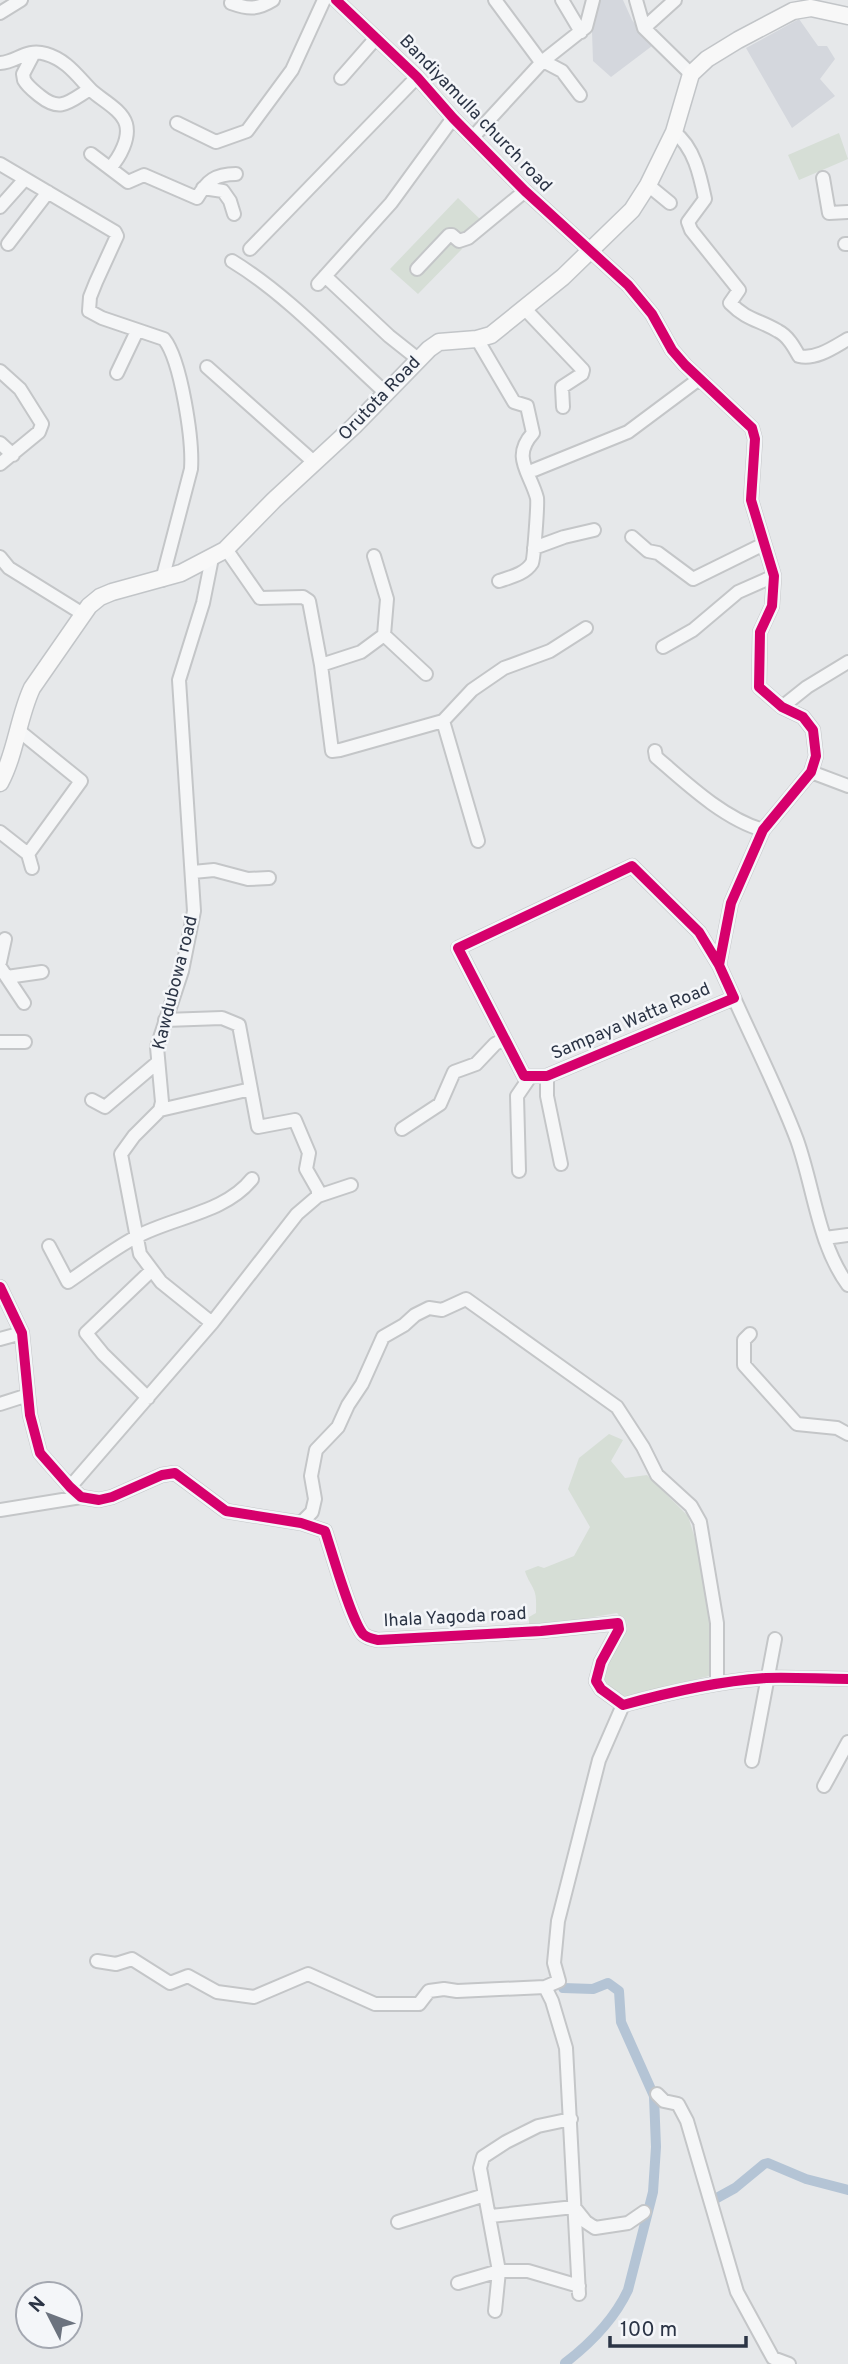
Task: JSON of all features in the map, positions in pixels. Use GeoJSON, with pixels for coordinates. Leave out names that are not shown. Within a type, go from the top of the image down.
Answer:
{"type":"FeatureCollection","features":[{"type":"Feature","properties":{"kind":"main road"},"geometry":{"type":"LineString","coordinates":[[691,74],[707,59],[737,40],[793,10],[811,8],[848,16]]}},
{"type":"Feature","properties":{"kind":"main road","name":"Orutota Road"},"geometry":{"type":"LineString","coordinates":[[0,783],[5,758],[32,688],[83,614],[100,597],[162,580],[226,549],[387,394],[418,359],[439,342],[477,340],[491,335],[590,252],[632,210],[648,185],[674,132],[691,74]]}},
{"type":"Feature","properties":{"kind":"street"},"geometry":{"type":"LineString","coordinates":[[0,13],[21,0]]}},
{"type":"Feature","properties":{"kind":"street"},"geometry":{"type":"LineString","coordinates":[[231,3],[259,9],[273,0]]}},
{"type":"Feature","properties":{"kind":"street"},"geometry":{"type":"LineString","coordinates":[[177,123],[216,142],[247,131],[292,70],[324,0]]}},
{"type":"Feature","properties":{"kind":"street","name":"Bandiyamulla church road"},"geometry":{"type":"LineString","coordinates":[[336,0],[417,77],[525,191],[590,252]]}},
{"type":"Feature","properties":{"kind":"street"},"geometry":{"type":"LineString","coordinates":[[495,0],[542,61],[562,71],[580,95]]}},
{"type":"Feature","properties":{"kind":"street"},"geometry":{"type":"LineString","coordinates":[[562,0],[581,32]]}},
{"type":"Feature","properties":{"kind":"street"},"geometry":{"type":"LineString","coordinates":[[473,137],[542,61],[586,27],[593,0]]}},
{"type":"Feature","properties":{"kind":"street"},"geometry":{"type":"LineString","coordinates":[[636,0],[644,29],[691,74]]}},
{"type":"Feature","properties":{"kind":"street"},"geometry":{"type":"LineString","coordinates":[[644,29],[675,0]]}},
{"type":"Feature","properties":{"kind":"street"},"geometry":{"type":"LineString","coordinates":[[341,78],[376,38]]}},
{"type":"Feature","properties":{"kind":"street"},"geometry":{"type":"LineString","coordinates":[[34,53],[23,74],[24,80],[50,104],[64,105],[90,89]]}},
{"type":"Feature","properties":{"kind":"street"},"geometry":{"type":"LineString","coordinates":[[0,63],[22,54],[46,54],[61,61],[82,78],[90,89],[126,121],[125,142],[116,162],[110,168]]}},
{"type":"Feature","properties":{"kind":"street"},"geometry":{"type":"LineString","coordinates":[[250,248],[417,77]]}},
{"type":"Feature","properties":{"kind":"street"},"geometry":{"type":"LineString","coordinates":[[418,359],[322,280],[391,202],[453,118]]}},
{"type":"Feature","properties":{"kind":"street"},"geometry":{"type":"LineString","coordinates":[[674,132],[690,149],[705,199],[688,222],[691,230],[739,290],[730,303],[743,316],[780,331],[799,356],[807,358],[838,346],[848,339]]}},
{"type":"Feature","properties":{"kind":"street"},"geometry":{"type":"LineString","coordinates":[[91,153],[128,182],[144,175],[197,198],[212,178],[223,174],[236,174]]}},
{"type":"Feature","properties":{"kind":"street"},"geometry":{"type":"LineString","coordinates":[[0,164],[115,232],[117,236],[90,297],[89,311],[164,339],[170,348],[190,429],[191,468],[162,580]]}},
{"type":"Feature","properties":{"kind":"street"},"geometry":{"type":"LineString","coordinates":[[0,207],[25,178]]}},
{"type":"Feature","properties":{"kind":"street"},"geometry":{"type":"LineString","coordinates":[[823,178],[829,212],[848,212]]}},
{"type":"Feature","properties":{"kind":"street"},"geometry":{"type":"LineString","coordinates":[[648,185],[670,203]]}},
{"type":"Feature","properties":{"kind":"street"},"geometry":{"type":"LineString","coordinates":[[203,188],[223,191],[234,214]]}},
{"type":"Feature","properties":{"kind":"street"},"geometry":{"type":"LineString","coordinates":[[417,269],[449,236],[452,234],[459,241],[468,238],[525,191]]}},
{"type":"Feature","properties":{"kind":"street"},"geometry":{"type":"LineString","coordinates":[[8,244],[48,192]]}},
{"type":"Feature","properties":{"kind":"street"},"geometry":{"type":"LineString","coordinates":[[590,252],[636,295],[652,314],[672,349],[699,379],[752,428],[755,439],[751,500],[774,576],[772,606],[760,632],[759,687],[782,707],[803,717],[813,730],[816,755],[811,772],[848,786]]}},
{"type":"Feature","properties":{"kind":"street"},"geometry":{"type":"LineString","coordinates":[[232,261],[251,272],[280,296],[387,394]]}},
{"type":"Feature","properties":{"kind":"street"},"geometry":{"type":"LineString","coordinates":[[525,309],[583,370],[582,374],[562,387],[563,407]]}},
{"type":"Feature","properties":{"kind":"street"},"geometry":{"type":"LineString","coordinates":[[117,373],[137,331]]}},
{"type":"Feature","properties":{"kind":"street"},"geometry":{"type":"LineString","coordinates":[[477,340],[511,407],[527,406],[533,433],[523,443],[521,457],[537,500],[534,559],[523,572],[499,581]]}},
{"type":"Feature","properties":{"kind":"street"},"geometry":{"type":"LineString","coordinates":[[208,367],[315,463]]}},
{"type":"Feature","properties":{"kind":"street"},"geometry":{"type":"LineString","coordinates":[[0,371],[20,389],[42,424],[40,432],[0,464]]}},
{"type":"Feature","properties":{"kind":"street"},"geometry":{"type":"LineString","coordinates":[[534,470],[628,432],[699,379]]}},
{"type":"Feature","properties":{"kind":"street"},"geometry":{"type":"LineString","coordinates":[[0,443],[13,455]]}},
{"type":"Feature","properties":{"kind":"street"},"geometry":{"type":"LineString","coordinates":[[534,548],[594,530]]}},
{"type":"Feature","properties":{"kind":"street"},"geometry":{"type":"LineString","coordinates":[[632,537],[648,551],[658,553],[693,579],[764,544]]}},
{"type":"Feature","properties":{"kind":"street"},"geometry":{"type":"LineString","coordinates":[[226,549],[260,598],[303,597],[309,601],[321,665],[332,751],[443,721],[472,690],[504,668],[550,651],[586,628]]}},
{"type":"Feature","properties":{"kind":"street"},"geometry":{"type":"LineString","coordinates":[[321,665],[361,652],[384,635],[387,599],[374,556]]}},
{"type":"Feature","properties":{"kind":"street"},"geometry":{"type":"LineString","coordinates":[[0,557],[9,568],[83,614]]}},
{"type":"Feature","properties":{"kind":"street","name":"Kawdubowa road"},"geometry":{"type":"LineString","coordinates":[[160,1110],[162,1102],[157,1047],[182,971],[194,911],[179,680],[203,603],[212,558]]}},
{"type":"Feature","properties":{"kind":"street"},"geometry":{"type":"LineString","coordinates":[[663,647],[693,630],[738,592],[774,576]]}},
{"type":"Feature","properties":{"kind":"street"},"geometry":{"type":"LineString","coordinates":[[384,635],[426,674]]}},
{"type":"Feature","properties":{"kind":"street"},"geometry":{"type":"LineString","coordinates":[[782,707],[807,687],[848,662]]}},
{"type":"Feature","properties":{"kind":"street"},"geometry":{"type":"LineString","coordinates":[[443,721],[478,841]]}},
{"type":"Feature","properties":{"kind":"street"},"geometry":{"type":"LineString","coordinates":[[18,730],[81,781],[28,853]]}},
{"type":"Feature","properties":{"kind":"street"},"geometry":{"type":"LineString","coordinates":[[655,751],[656,757],[694,790],[749,826],[763,830]]}},
{"type":"Feature","properties":{"kind":"street","name":"Sampaya Watta Road"},"geometry":{"type":"LineString","coordinates":[[530,1077],[547,1076],[734,998],[719,965],[731,903],[763,830],[811,772]]}},
{"type":"Feature","properties":{"kind":"street"},"geometry":{"type":"LineString","coordinates":[[0,832],[28,853],[32,868]]}},
{"type":"Feature","properties":{"kind":"street"},"geometry":{"type":"LineString","coordinates":[[519,1171],[517,1096],[530,1077],[524,1076],[458,948],[632,866],[699,932],[719,965]]}},
{"type":"Feature","properties":{"kind":"street"},"geometry":{"type":"LineString","coordinates":[[193,872],[214,870],[248,880],[269,878]]}},
{"type":"Feature","properties":{"kind":"street"},"geometry":{"type":"LineString","coordinates":[[5,939],[2,969],[24,1003]]}},
{"type":"Feature","properties":{"kind":"street"},"geometry":{"type":"LineString","coordinates":[[2,969],[42,972]]}},
{"type":"Feature","properties":{"kind":"street"},"geometry":{"type":"LineString","coordinates":[[734,998],[796,1140],[825,1238],[838,1271],[848,1286]]}},
{"type":"Feature","properties":{"kind":"street"},"geometry":{"type":"LineString","coordinates":[[165,1020],[222,1018],[239,1025],[258,1127],[295,1120],[309,1153],[306,1170],[318,1190],[318,1196]]}},
{"type":"Feature","properties":{"kind":"street"},"geometry":{"type":"LineString","coordinates":[[402,1129],[440,1104],[454,1072],[476,1064],[495,1044],[504,1039]]}},
{"type":"Feature","properties":{"kind":"street"},"geometry":{"type":"LineString","coordinates":[[0,1042],[25,1042]]}},
{"type":"Feature","properties":{"kind":"street"},"geometry":{"type":"LineString","coordinates":[[92,1100],[105,1107],[158,1062]]}},
{"type":"Feature","properties":{"kind":"street"},"geometry":{"type":"LineString","coordinates":[[547,1076],[547,1096],[561,1164]]}},
{"type":"Feature","properties":{"kind":"street"},"geometry":{"type":"LineString","coordinates":[[212,1323],[161,1282],[140,1254],[121,1154],[134,1136],[160,1110],[251,1089]]}},
{"type":"Feature","properties":{"kind":"street"},"geometry":{"type":"LineString","coordinates":[[49,1246],[68,1282],[136,1237],[217,1204],[243,1191],[252,1180]]}},
{"type":"Feature","properties":{"kind":"street"},"geometry":{"type":"LineString","coordinates":[[69,1487],[212,1323],[297,1214],[318,1196],[351,1185]]}},
{"type":"Feature","properties":{"kind":"street"},"geometry":{"type":"LineString","coordinates":[[825,1238],[848,1235]]}},
{"type":"Feature","properties":{"kind":"street"},"geometry":{"type":"LineString","coordinates":[[148,1398],[103,1354],[86,1333],[152,1270]]}},
{"type":"Feature","properties":{"kind":"street"},"geometry":{"type":"LineString","coordinates":[[0,1287],[22,1333],[30,1415],[40,1453],[81,1497]]}},
{"type":"Feature","properties":{"kind":"street"},"geometry":{"type":"LineString","coordinates":[[301,1523],[310,1517],[312,1512],[314,1499],[311,1476],[316,1450],[338,1427],[362,1384],[383,1337],[429,1308],[442,1310],[467,1299],[617,1407],[643,1447],[657,1475],[691,1506],[700,1522],[718,1623],[717,1683]]}},
{"type":"Feature","properties":{"kind":"street"},"geometry":{"type":"LineString","coordinates":[[0,1339],[22,1333]]}},
{"type":"Feature","properties":{"kind":"street"},"geometry":{"type":"LineString","coordinates":[[750,1334],[744,1340],[744,1365],[797,1424],[837,1428],[848,1434]]}},
{"type":"Feature","properties":{"kind":"street"},"geometry":{"type":"LineString","coordinates":[[0,1404],[29,1395]]}},
{"type":"Feature","properties":{"kind":"street","name":"Ihala Yagoda road"},"geometry":{"type":"LineString","coordinates":[[81,1497],[99,1500],[112,1497],[162,1475],[175,1474],[226,1511],[301,1523],[325,1531],[353,1612],[363,1633],[370,1639],[541,1631],[618,1623],[619,1629],[601,1662],[596,1681],[601,1689],[623,1705]]}},
{"type":"Feature","properties":{"kind":"street"},"geometry":{"type":"LineString","coordinates":[[0,1510],[81,1497]]}},
{"type":"Feature","properties":{"kind":"street"},"geometry":{"type":"LineString","coordinates":[[752,1761],[775,1639]]}},
{"type":"Feature","properties":{"kind":"street"},"geometry":{"type":"LineString","coordinates":[[97,1961],[116,1964],[132,1959],[170,1983],[188,1976],[217,1992],[254,1997],[308,1974],[375,2004],[419,2004],[429,1991],[444,1989],[457,1991],[545,1987],[559,1981],[554,1964],[558,1921],[599,1760],[623,1705],[717,1683],[769,1678],[848,1679]]}},
{"type":"Feature","properties":{"kind":"street"},"geometry":{"type":"LineString","coordinates":[[824,1786],[848,1742]]}},
{"type":"Feature","properties":{"kind":"street"},"geometry":{"type":"LineString","coordinates":[[458,2283],[499,2271],[528,2271],[579,2290],[566,2048],[545,1987]]}},
{"type":"Feature","properties":{"kind":"street"},"geometry":{"type":"LineString","coordinates":[[660,2097],[678,2104],[687,2120],[737,2292],[767,2361],[789,2364]]}},
{"type":"Feature","properties":{"kind":"street"},"geometry":{"type":"LineString","coordinates":[[495,2311],[499,2271],[491,2216],[480,2168],[483,2157],[506,2141],[538,2126],[571,2119]]}},
{"type":"Feature","properties":{"kind":"street"},"geometry":{"type":"LineString","coordinates":[[398,2222],[485,2195]]}},
{"type":"Feature","properties":{"kind":"street"},"geometry":{"type":"LineString","coordinates":[[574,2207],[586,2222],[595,2228],[628,2223],[644,2212]]}},
{"type":"Feature","properties":{"kind":"street"},"geometry":{"type":"LineString","coordinates":[[491,2216],[574,2207]]}},
{"type":"Feature","properties":{"kind":"shaded area"},"geometry":{"type":"Polygon","coordinates":[[[595,0],[623,0],[632,20],[652,46],[611,77],[593,61],[591,3],[595,0]]]}},
{"type":"Feature","properties":{"kind":"shaded area"},"geometry":{"type":"Polygon","coordinates":[[[799,19],[818,46],[827,46],[835,59],[820,79],[835,96],[792,128],[746,48],[799,19]]]}},
{"type":"Feature","properties":{"kind":"shaded area"},"geometry":{"type":"Polygon","coordinates":[[[839,133],[848,159],[799,180],[788,155],[839,133]]]}},
{"type":"Feature","properties":{"kind":"shaded area"},"geometry":{"type":"Polygon","coordinates":[[[458,198],[481,220],[458,244],[462,249],[418,294],[390,269],[458,198]]]}},
{"type":"Feature","properties":{"kind":"shaded area"},"geometry":{"type":"Polygon","coordinates":[[[609,1434],[623,1440],[611,1461],[625,1478],[647,1475],[688,1516],[697,1545],[711,1628],[709,1676],[625,1697],[605,1683],[607,1667],[623,1630],[624,1621],[617,1613],[536,1627],[529,1624],[529,1617],[536,1613],[536,1600],[525,1571],[538,1566],[544,1568],[574,1556],[590,1527],[568,1489],[579,1458],[609,1434]]]}},
{"type":"Feature","properties":{"kind":"waterway"},"geometry":{"type":"LineString","coordinates":[[563,1988],[593,1989],[608,1983],[619,1991],[621,2022],[654,2096],[656,2147],[653,2192],[628,2290],[601,2330],[565,2363]]}},
{"type":"Feature","properties":{"kind":"waterway"},"geometry":{"type":"LineString","coordinates":[[715,2199],[735,2188],[768,2163],[806,2179],[848,2190]]}},
{"type":"Feature","properties":{"kind":"cycle path"},"geometry":{"type":"LineString","coordinates":[[336,0],[417,77],[525,191],[628,285],[652,314],[672,350],[685,365],[752,428],[755,439],[751,500],[774,576],[772,606],[760,632],[759,687],[782,707],[803,717],[813,730],[816,756],[811,772],[763,830],[731,903],[719,965],[734,998],[547,1076],[524,1076],[458,948],[632,866],[699,932],[719,965]]}},
{"type":"Feature","properties":{"kind":"cycle path"},"geometry":{"type":"LineString","coordinates":[[0,1287],[22,1333],[30,1415],[40,1453],[70,1487],[81,1497],[99,1500],[162,1475],[175,1473],[226,1511],[301,1523],[325,1531],[353,1615],[363,1634],[368,1637],[378,1640],[541,1631],[618,1623],[619,1629],[601,1662],[596,1681],[601,1689],[623,1705],[694,1688],[748,1679],[848,1679]]}}]}
